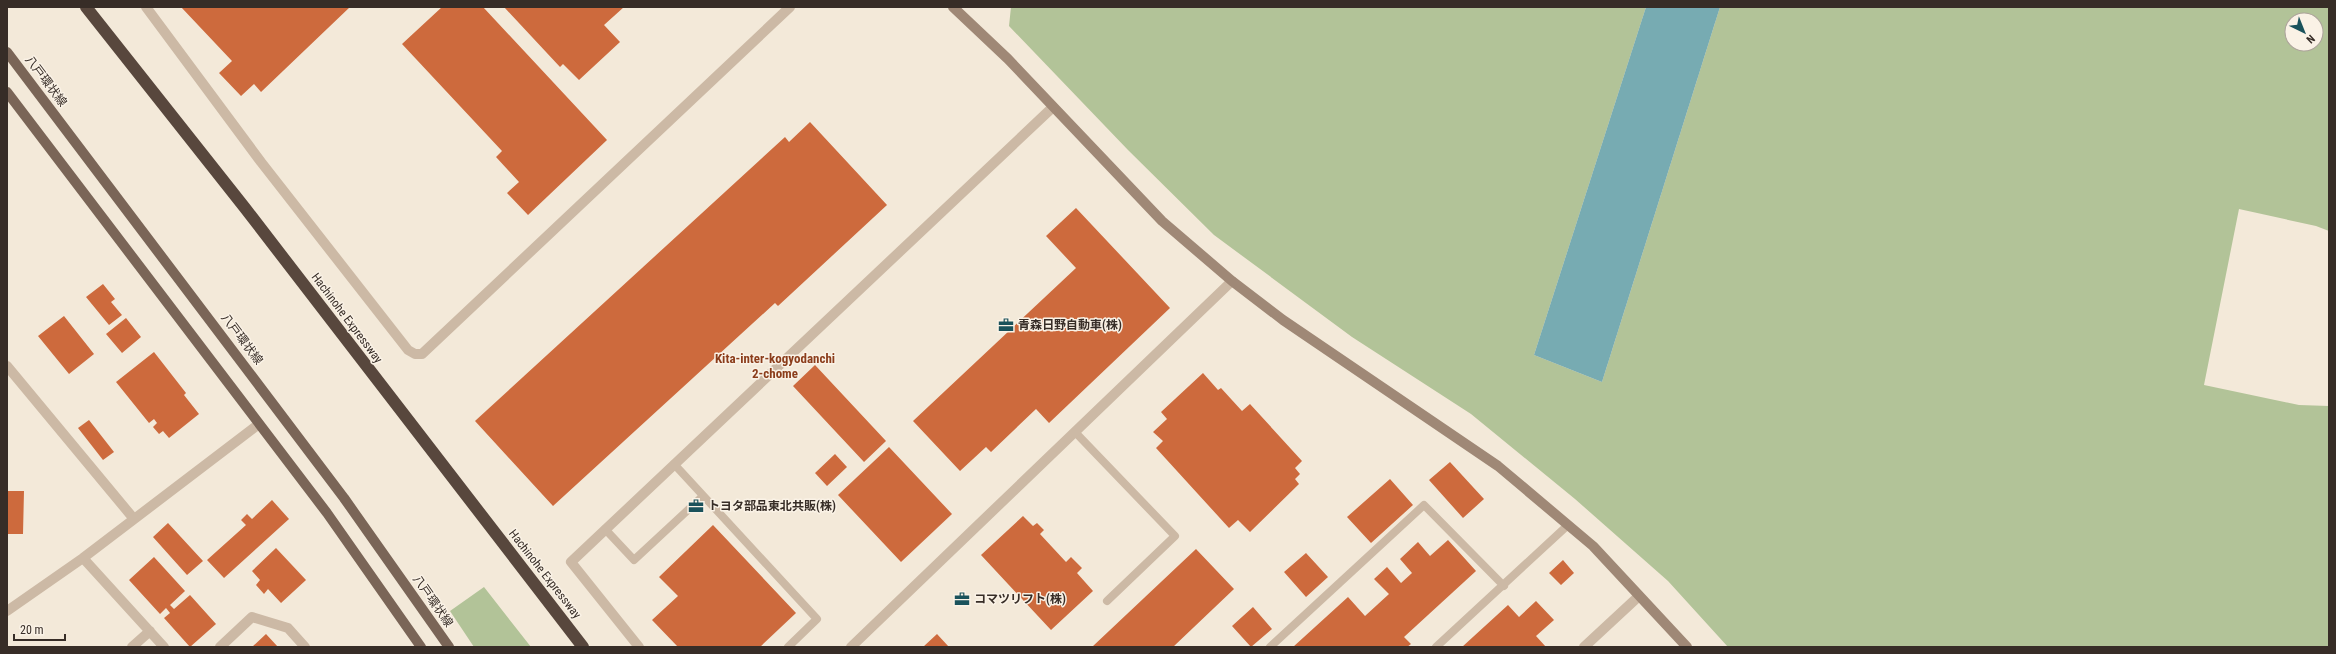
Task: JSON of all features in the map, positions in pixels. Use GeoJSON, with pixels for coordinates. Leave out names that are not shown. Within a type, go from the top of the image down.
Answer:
{"type":"FeatureCollection","features":[{"type":"Feature","properties":{"kind":"highway","name":"Hachinohe Expressway"},"geometry":{"type":"LineString","coordinates":[[86,7],[245,208],[584,647]]}},
{"type":"Feature","properties":{"kind":"main road","name":"八戸環状線"},"geometry":{"type":"LineString","coordinates":[[7,52],[344,498],[449,647]]}},
{"type":"Feature","properties":{"kind":"main road"},"geometry":{"type":"LineString","coordinates":[[7,92],[327,513],[421,647]]}},
{"type":"Feature","properties":{"kind":"street"},"geometry":{"type":"LineString","coordinates":[[146,7],[261,162],[404,344],[416,354],[422,354],[790,7]]}},
{"type":"Feature","properties":{"kind":"street"},"geometry":{"type":"LineString","coordinates":[[953,7],[1008,59],[1162,221],[1232,281],[1283,320],[1498,466],[1593,546],[1687,647]]}},
{"type":"Feature","properties":{"kind":"street"},"geometry":{"type":"LineString","coordinates":[[639,647],[571,562],[1053,107]]}},
{"type":"Feature","properties":{"kind":"street"},"geometry":{"type":"LineString","coordinates":[[851,647],[1232,281]]}},
{"type":"Feature","properties":{"kind":"street"},"geometry":{"type":"LineString","coordinates":[[7,366],[134,519]]}},
{"type":"Feature","properties":{"kind":"street"},"geometry":{"type":"LineString","coordinates":[[7,611],[83,558],[259,424]]}},
{"type":"Feature","properties":{"kind":"street"},"geometry":{"type":"LineString","coordinates":[[83,558],[164,647]]}},
{"type":"Feature","properties":{"kind":"street"},"geometry":{"type":"LineString","coordinates":[[1584,647],[1639,596]]}},
{"type":"Feature","properties":{"kind":"street"},"geometry":{"type":"LineString","coordinates":[[220,647],[252,617],[288,628],[305,647]]}},
{"type":"Feature","properties":{"kind":"street"},"geometry":{"type":"LineString","coordinates":[[132,647],[150,631]]}},
{"type":"Feature","properties":{"kind":"lane"},"geometry":{"type":"LineString","coordinates":[[1075,432],[1175,536],[1107,601]]}},
{"type":"Feature","properties":{"kind":"lane"},"geometry":{"type":"LineString","coordinates":[[674,464],[817,619],[788,647]]}},
{"type":"Feature","properties":{"kind":"lane"},"geometry":{"type":"LineString","coordinates":[[605,529],[634,560],[703,496]]}},
{"type":"Feature","properties":{"kind":"lane"},"geometry":{"type":"LineString","coordinates":[[1270,647],[1424,505],[1504,586]]}},
{"type":"Feature","properties":{"kind":"lane"},"geometry":{"type":"LineString","coordinates":[[1436,647],[1568,526]]}},
{"type":"Feature","properties":{"kind":"green space"},"geometry":{"type":"Polygon","coordinates":[[[1011,7],[1646,7],[1534,355],[1602,382],[1720,7],[2329,7],[2329,231],[2316,226],[2239,209],[2204,385],[2299,405],[2329,406],[2329,647],[1728,647],[1668,581],[1575,499],[1471,414],[1352,337],[1214,235],[1128,150],[1009,26],[1011,7]]]}},
{"type":"Feature","properties":{"kind":"green space"},"geometry":{"type":"Polygon","coordinates":[[[484,587],[531,647],[474,647],[450,611],[484,587]]]}},
{"type":"Feature","properties":{"kind":"water"},"geometry":{"type":"Polygon","coordinates":[[[1646,7],[1720,7],[1602,382],[1534,355],[1646,7]]]}},
{"type":"Feature","properties":{"kind":"building"},"geometry":{"type":"Polygon","coordinates":[[[181,7],[350,7],[261,92],[254,84],[241,96],[219,73],[232,61],[181,7]]]}},
{"type":"Feature","properties":{"kind":"building"},"geometry":{"type":"Polygon","coordinates":[[[442,7],[483,7],[607,140],[528,215],[507,193],[519,182],[496,157],[502,151],[402,44],[442,7]]]}},
{"type":"Feature","properties":{"kind":"building"},"geometry":{"type":"Polygon","coordinates":[[[504,7],[624,7],[604,25],[620,42],[579,80],[563,64],[560,67],[504,7]]]}},
{"type":"Feature","properties":{"kind":"building"},"geometry":{"type":"Polygon","coordinates":[[[810,122],[887,205],[778,306],[775,303],[553,506],[475,421],[785,137],[789,142],[810,122]]]}},
{"type":"Feature","properties":{"kind":"building"},"geometry":{"type":"Polygon","coordinates":[[[1076,208],[1170,308],[1049,423],[1036,409],[991,452],[986,447],[960,471],[913,421],[1076,268],[1046,236],[1076,208]]]}},
{"type":"Feature","properties":{"kind":"building"},"geometry":{"type":"Polygon","coordinates":[[[103,284],[115,299],[111,302],[122,315],[109,325],[86,297],[103,284]]]}},
{"type":"Feature","properties":{"kind":"building"},"geometry":{"type":"Polygon","coordinates":[[[64,316],[94,354],[69,374],[38,336],[64,316]]]}},
{"type":"Feature","properties":{"kind":"building"},"geometry":{"type":"Polygon","coordinates":[[[126,318],[141,337],[122,353],[106,334],[126,318]]]}},
{"type":"Feature","properties":{"kind":"building"},"geometry":{"type":"Polygon","coordinates":[[[154,352],[186,393],[184,395],[199,414],[169,438],[163,431],[159,434],[153,427],[157,423],[154,419],[149,423],[116,382],[154,352]]]}},
{"type":"Feature","properties":{"kind":"building"},"geometry":{"type":"Polygon","coordinates":[[[815,365],[886,441],[864,462],[793,386],[815,365]]]}},
{"type":"Feature","properties":{"kind":"building"},"geometry":{"type":"Polygon","coordinates":[[[1203,373],[1218,390],[1221,388],[1242,411],[1250,404],[1302,461],[1295,468],[1300,474],[1295,479],[1299,484],[1250,532],[1238,520],[1229,528],[1156,448],[1163,441],[1153,432],[1167,419],[1161,412],[1203,373]]]}},
{"type":"Feature","properties":{"kind":"building"},"geometry":{"type":"Polygon","coordinates":[[[89,420],[114,452],[103,460],[78,428],[89,420]]]}},
{"type":"Feature","properties":{"kind":"building"},"geometry":{"type":"Polygon","coordinates":[[[889,447],[952,514],[901,562],[838,495],[889,447]]]}},
{"type":"Feature","properties":{"kind":"building"},"geometry":{"type":"Polygon","coordinates":[[[835,454],[847,467],[827,486],[815,473],[835,454]]]}},
{"type":"Feature","properties":{"kind":"building"},"geometry":{"type":"Polygon","coordinates":[[[1450,462],[1484,499],[1463,518],[1429,480],[1450,462]]]}},
{"type":"Feature","properties":{"kind":"building"},"geometry":{"type":"Polygon","coordinates":[[[1390,479],[1413,505],[1371,543],[1347,517],[1390,479]]]}},
{"type":"Feature","properties":{"kind":"building"},"geometry":{"type":"Polygon","coordinates":[[[7,491],[24,491],[23,534],[7,534],[7,491]]]}},
{"type":"Feature","properties":{"kind":"building"},"geometry":{"type":"Polygon","coordinates":[[[272,500],[289,519],[224,578],[207,560],[246,525],[241,520],[247,514],[252,519],[272,500]]]}},
{"type":"Feature","properties":{"kind":"building"},"geometry":{"type":"Polygon","coordinates":[[[1023,516],[1033,526],[1037,523],[1044,530],[1040,534],[1066,562],[1071,557],[1082,568],[1077,573],[1093,591],[1051,630],[981,555],[1023,516]]]}},
{"type":"Feature","properties":{"kind":"building"},"geometry":{"type":"Polygon","coordinates":[[[168,523],[203,561],[187,575],[153,537],[168,523]]]}},
{"type":"Feature","properties":{"kind":"building"},"geometry":{"type":"Polygon","coordinates":[[[713,525],[796,613],[760,647],[678,647],[652,620],[678,596],[659,577],[713,525]]]}},
{"type":"Feature","properties":{"kind":"building"},"geometry":{"type":"Polygon","coordinates":[[[1448,540],[1476,571],[1404,637],[1411,644],[1407,647],[1293,647],[1348,597],[1365,616],[1389,594],[1374,579],[1387,567],[1401,583],[1412,573],[1400,559],[1418,542],[1430,556],[1448,540]]]}},
{"type":"Feature","properties":{"kind":"building"},"geometry":{"type":"Polygon","coordinates":[[[276,548],[306,580],[281,603],[268,589],[264,594],[256,585],[260,580],[252,571],[276,548]]]}},
{"type":"Feature","properties":{"kind":"building"},"geometry":{"type":"Polygon","coordinates":[[[1196,549],[1234,589],[1173,647],[1092,647],[1196,549]]]}},
{"type":"Feature","properties":{"kind":"building"},"geometry":{"type":"Polygon","coordinates":[[[1306,553],[1328,577],[1306,597],[1284,572],[1306,553]]]}},
{"type":"Feature","properties":{"kind":"building"},"geometry":{"type":"Polygon","coordinates":[[[154,557],[185,591],[170,605],[174,609],[190,595],[216,624],[190,647],[164,618],[170,613],[166,608],[160,614],[129,580],[154,557]]]}},
{"type":"Feature","properties":{"kind":"building"},"geometry":{"type":"Polygon","coordinates":[[[1563,560],[1574,573],[1561,585],[1549,573],[1563,560]]]}},
{"type":"Feature","properties":{"kind":"building"},"geometry":{"type":"Polygon","coordinates":[[[1536,601],[1554,620],[1536,636],[1546,647],[1462,647],[1508,605],[1519,617],[1536,601]]]}},
{"type":"Feature","properties":{"kind":"building"},"geometry":{"type":"Polygon","coordinates":[[[1253,607],[1272,629],[1251,647],[1232,626],[1253,607]]]}},
{"type":"Feature","properties":{"kind":"building"},"geometry":{"type":"Polygon","coordinates":[[[266,634],[278,647],[252,647],[266,634]]]}},
{"type":"Feature","properties":{"kind":"building"},"geometry":{"type":"Polygon","coordinates":[[[937,634],[949,647],[923,647],[937,634]]]}},
{"type":"Feature","properties":{"kind":"place","name":"青森日野自動車(株)"},"geometry":{"type":"Point","coordinates":[1006,325]}},
{"type":"Feature","properties":{"kind":"place","name":"トヨタ部品東北共販(株)"},"geometry":{"type":"Point","coordinates":[696,506]}},
{"type":"Feature","properties":{"kind":"place","name":"コマツリフト(株)"},"geometry":{"type":"Point","coordinates":[962,599]}},
{"type":"Feature","properties":{"kind":"district","name":"Kita-inter-kogyodanchi 2-chome"},"geometry":{"type":"Point","coordinates":[775,366]}}]}
